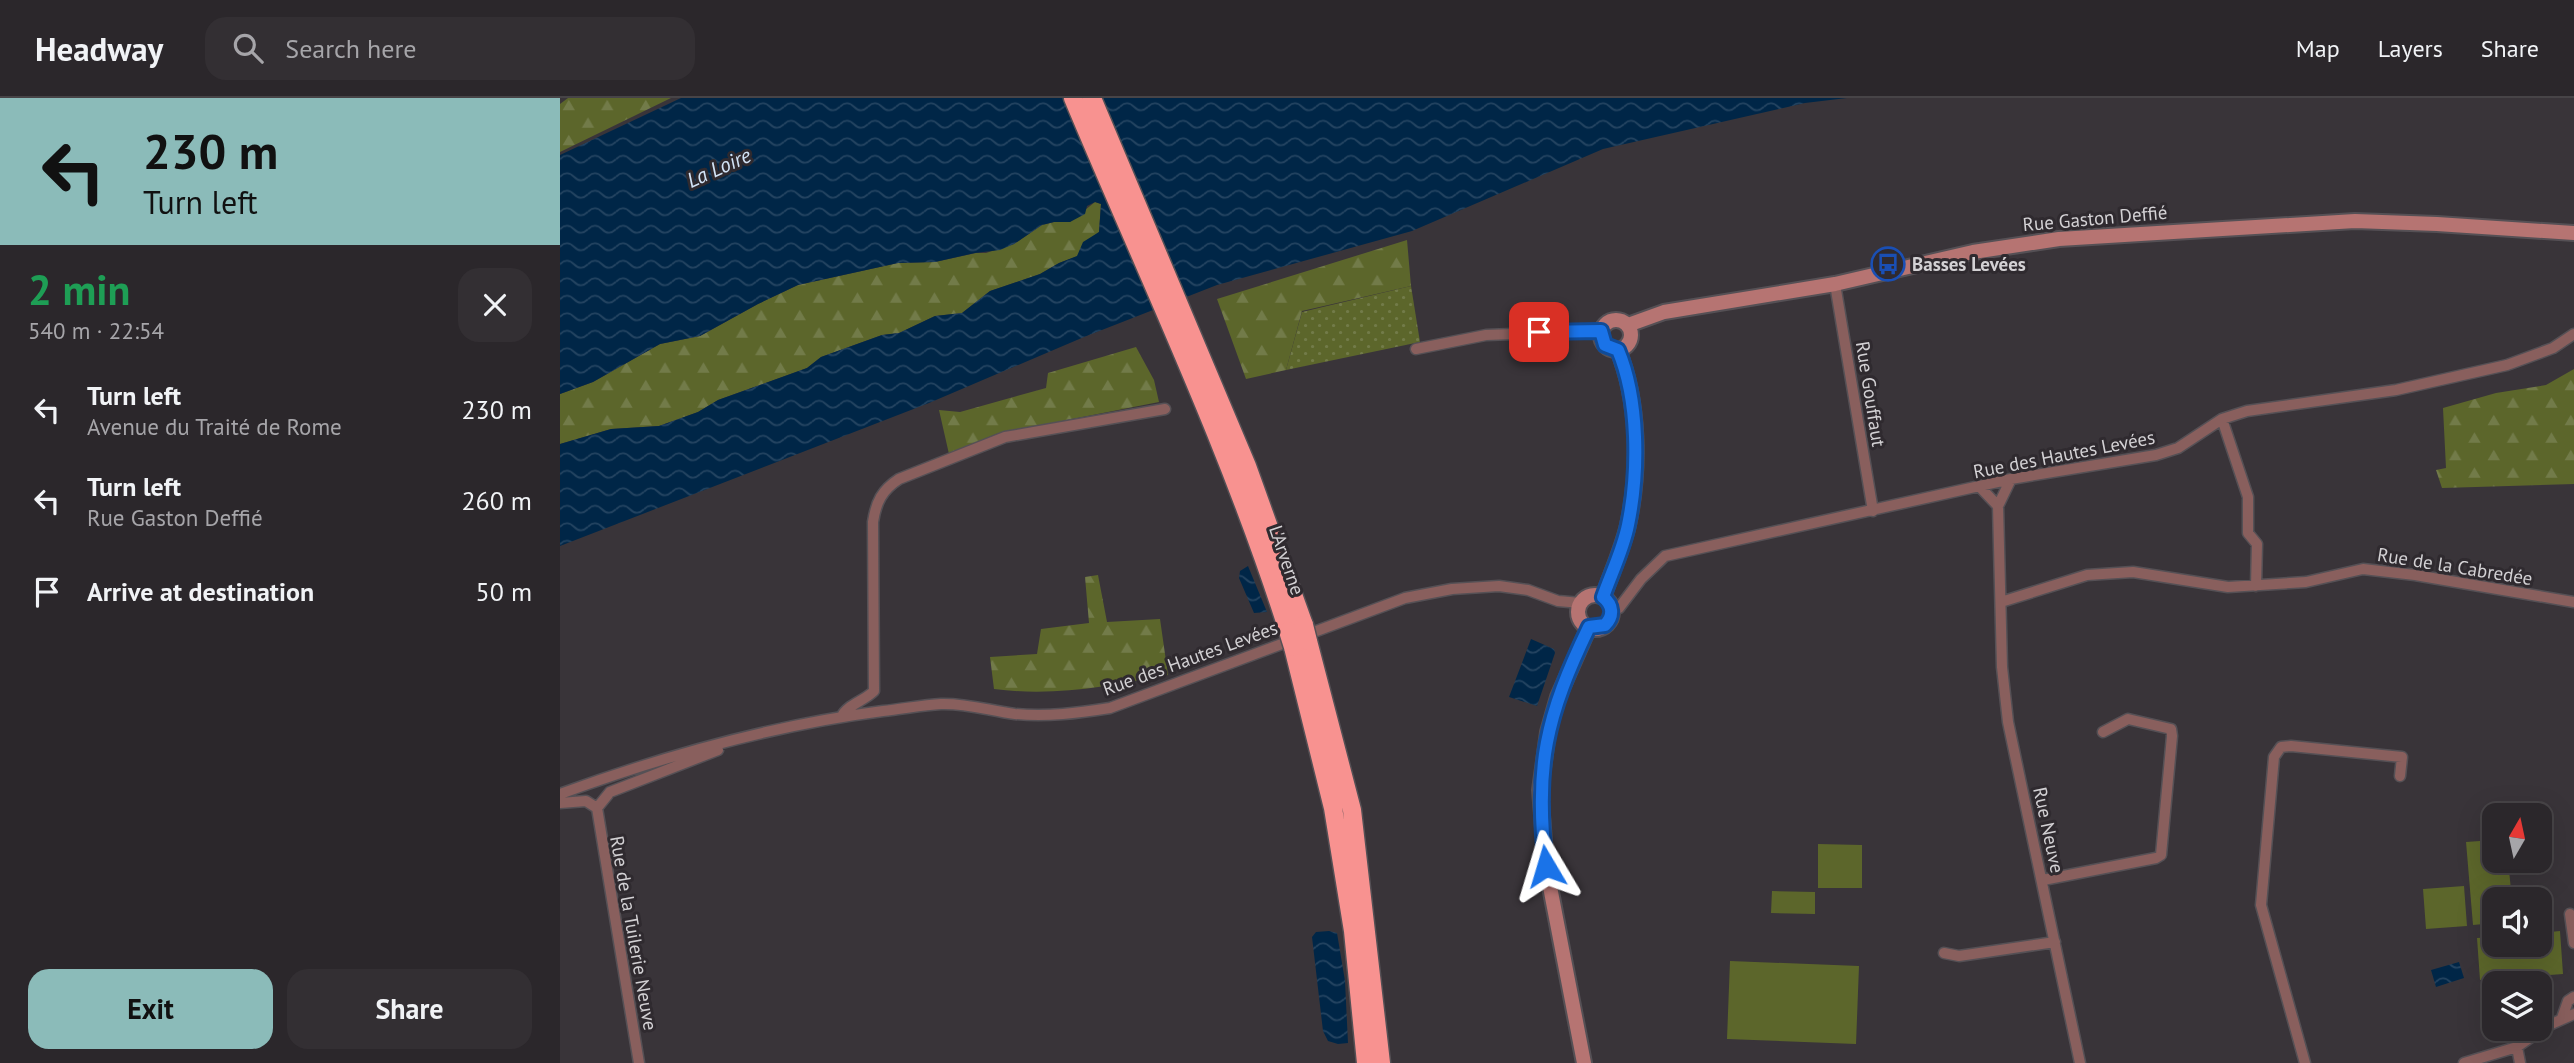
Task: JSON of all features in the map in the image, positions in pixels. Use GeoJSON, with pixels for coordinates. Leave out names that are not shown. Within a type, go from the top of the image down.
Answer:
{"type":"FeatureCollection","features":[{"type":"Feature","properties":{"kind":"highway","name":"L'Arverne"},"geometry":{"type":"LineString","coordinates":[[1073,98],[1185,339]]}},
{"type":"Feature","properties":{"kind":"highway","name":"L'Arverne"},"geometry":{"type":"LineString","coordinates":[[1092,98],[1185,339],[1246,507],[1298,636],[1352,810],[1381,1063]]}},
{"type":"Feature","properties":{"kind":"highway","name":"L'Arverne"},"geometry":{"type":"LineString","coordinates":[[1298,636],[1333,808],[1353,931],[1366,1063]]}},
{"type":"Feature","properties":{"kind":"main road","name":"Rue Gaston Deffié"},"geometry":{"type":"LineString","coordinates":[[1628,325],[1664,312],[1835,284],[2010,245],[2059,239],[2356,221],[2437,223],[2574,233]]}},
{"type":"Feature","properties":{"kind":"main road"},"geometry":{"type":"LineString","coordinates":[[1611,320],[1620,320],[1628,325],[1631,332],[1626,346],[1618,350],[1605,345],[1601,331],[1604,324],[1611,320]]}},
{"type":"Feature","properties":{"kind":"main road"},"geometry":{"type":"LineString","coordinates":[[1603,597],[1628,526],[1634,478],[1631,390],[1618,350]]}},
{"type":"Feature","properties":{"kind":"main road"},"geometry":{"type":"LineString","coordinates":[[1593,595],[1603,597],[1612,611],[1609,621],[1605,625],[1589,627],[1580,617],[1581,603],[1593,595]]}},
{"type":"Feature","properties":{"kind":"main road"},"geometry":{"type":"LineString","coordinates":[[1584,1063],[1546,866],[1540,790],[1544,753],[1554,709],[1589,627]]}},
{"type":"Feature","properties":{"kind":"street","name":"Rue Gouffaut"},"geometry":{"type":"LineString","coordinates":[[1835,284],[1872,511]]}},
{"type":"Feature","properties":{"kind":"street"},"geometry":{"type":"LineString","coordinates":[[1416,349],[1486,335],[1601,331]]}},
{"type":"Feature","properties":{"kind":"street","name":"Rue des Hautes Levées"},"geometry":{"type":"LineString","coordinates":[[1612,611],[1619,608],[1641,579],[1665,556],[2011,479],[2156,455],[2178,448],[2222,419],[2247,411],[2396,390],[2507,365],[2553,348],[2574,334]]}},
{"type":"Feature","properties":{"kind":"street"},"geometry":{"type":"LineString","coordinates":[[887,711],[876,698],[874,691],[873,522],[877,502],[886,489],[899,479],[1005,437],[1165,409]]}},
{"type":"Feature","properties":{"kind":"street"},"geometry":{"type":"LineString","coordinates":[[2222,419],[2248,497],[2248,533],[2256,544],[2256,586]]}},
{"type":"Feature","properties":{"kind":"street"},"geometry":{"type":"LineString","coordinates":[[1980,487],[1998,506],[2011,479]]}},
{"type":"Feature","properties":{"kind":"street","name":"Rue Neuve"},"geometry":{"type":"LineString","coordinates":[[1998,506],[2001,667],[2008,722],[2080,1063]]}},
{"type":"Feature","properties":{"kind":"street","name":"Rue de la Cabredée"},"geometry":{"type":"LineString","coordinates":[[2001,602],[2087,575],[2133,572],[2228,587],[2306,582],[2363,569],[2415,575],[2574,602]]}},
{"type":"Feature","properties":{"kind":"street","name":"Rue des Hautes Levées"},"geometry":{"type":"LineString","coordinates":[[560,794],[609,776],[736,740],[842,716],[952,704],[1014,713],[1059,715],[1110,708],[1405,598],[1452,589],[1499,586],[1528,590],[1558,601],[1581,603]]}},
{"type":"Feature","properties":{"kind":"street"},"geometry":{"type":"LineString","coordinates":[[842,716],[847,708],[864,701],[874,691]]}},
{"type":"Feature","properties":{"kind":"street"},"geometry":{"type":"LineString","coordinates":[[2043,880],[2161,855],[2171,729],[2129,719],[2103,732]]}},
{"type":"Feature","properties":{"kind":"street"},"geometry":{"type":"LineString","coordinates":[[560,803],[586,801],[597,808],[610,792],[730,745],[736,740]]}},
{"type":"Feature","properties":{"kind":"street"},"geometry":{"type":"LineString","coordinates":[[2305,1063],[2262,905],[2274,757],[2281,747],[2291,746],[2402,757],[2400,776]]}},
{"type":"Feature","properties":{"kind":"street","name":"Rue de la Tuilerie Neuve"},"geometry":{"type":"LineString","coordinates":[[597,808],[639,1063]]}},
{"type":"Feature","properties":{"kind":"street"},"geometry":{"type":"LineString","coordinates":[[2570,914],[2574,943]]}},
{"type":"Feature","properties":{"kind":"street"},"geometry":{"type":"LineString","coordinates":[[1944,953],[1959,956],[2054,942]]}},
{"type":"Feature","properties":{"kind":"street"},"geometry":{"type":"LineString","coordinates":[[2563,1018],[2568,1002],[2574,997]]}},
{"type":"Feature","properties":{"kind":"street"},"geometry":{"type":"LineString","coordinates":[[2464,1063],[2517,1047],[2547,1026],[2574,1014]]}},
{"type":"Feature","properties":{"kind":"street"},"geometry":{"type":"LineString","coordinates":[[2517,1047],[2520,1063]]}},
{"type":"Feature","properties":{"kind":"green space"},"geometry":{"type":"Polygon","coordinates":[[[568,98],[671,98],[560,152],[560,104],[568,98]]]}},
{"type":"Feature","properties":{"kind":"green space"},"geometry":{"type":"Polygon","coordinates":[[[1095,202],[1101,204],[1099,232],[1087,241],[1078,256],[1040,274],[990,291],[962,313],[935,316],[899,333],[882,335],[821,357],[807,368],[718,400],[698,412],[659,426],[611,429],[560,444],[560,394],[593,382],[660,344],[700,336],[798,285],[898,263],[935,262],[986,253],[1014,244],[1042,225],[1070,222],[1095,202]]]}},
{"type":"Feature","properties":{"kind":"green space"},"geometry":{"type":"Polygon","coordinates":[[[1407,240],[1411,286],[1302,311],[1286,370],[1246,379],[1217,299],[1407,240]]]}},
{"type":"Feature","properties":{"kind":"green space"},"geometry":{"type":"Polygon","coordinates":[[[1411,286],[1420,342],[1286,370],[1302,312],[1411,286]]]}},
{"type":"Feature","properties":{"kind":"green space"},"geometry":{"type":"Polygon","coordinates":[[[1136,347],[1154,380],[1159,402],[996,434],[949,454],[939,410],[960,412],[1046,388],[1048,373],[1136,347]]]}},
{"type":"Feature","properties":{"kind":"green space"},"geometry":{"type":"Polygon","coordinates":[[[2574,369],[2574,484],[2442,488],[2436,470],[2446,468],[2443,408],[2496,393],[2546,385],[2574,369]]]}},
{"type":"Feature","properties":{"kind":"green space"},"geometry":{"type":"Polygon","coordinates":[[[1098,575],[1107,622],[1160,619],[1168,675],[1060,691],[994,689],[990,657],[1037,654],[1041,629],[1089,623],[1085,577],[1098,575]]]}},
{"type":"Feature","properties":{"kind":"green space"},"geometry":{"type":"Polygon","coordinates":[[[2482,841],[2482,873],[2509,873],[2511,887],[2482,887],[2482,924],[2473,925],[2466,842],[2482,841]]]}},
{"type":"Feature","properties":{"kind":"green space"},"geometry":{"type":"Polygon","coordinates":[[[1818,844],[1862,845],[1862,888],[1818,888],[1818,844]]]}},
{"type":"Feature","properties":{"kind":"green space"},"geometry":{"type":"Polygon","coordinates":[[[2464,886],[2467,926],[2426,929],[2423,889],[2464,886]]]}},
{"type":"Feature","properties":{"kind":"green space"},"geometry":{"type":"Polygon","coordinates":[[[1772,891],[1815,892],[1815,914],[1771,913],[1772,891]]]}},
{"type":"Feature","properties":{"kind":"green space"},"geometry":{"type":"Polygon","coordinates":[[[2560,931],[2563,974],[2552,975],[2552,971],[2482,971],[2480,980],[2477,938],[2482,938],[2482,957],[2552,957],[2552,932],[2560,931]]]}},
{"type":"Feature","properties":{"kind":"green space"},"geometry":{"type":"Polygon","coordinates":[[[1730,961],[1859,966],[1856,1044],[1727,1039],[1730,961]]]}},
{"type":"Feature","properties":{"kind":"water","name":"La Loire"},"geometry":{"type":"Polygon","coordinates":[[[681,98],[1847,98],[1805,103],[1603,149],[1412,231],[1217,285],[1084,337],[929,403],[560,546],[560,444],[611,429],[659,426],[698,412],[718,400],[807,368],[821,357],[882,335],[899,333],[935,316],[962,313],[990,291],[1040,274],[1077,256],[1083,242],[1099,232],[1101,204],[1095,202],[1087,206],[1085,214],[1070,222],[1042,225],[1000,250],[935,262],[898,263],[798,285],[700,336],[660,344],[593,382],[560,394],[560,155],[681,98]]]}},
{"type":"Feature","properties":{"kind":"water"},"geometry":{"type":"Polygon","coordinates":[[[1248,566],[1267,612],[1254,613],[1239,578],[1240,571],[1248,566]]]}},
{"type":"Feature","properties":{"kind":"water"},"geometry":{"type":"Polygon","coordinates":[[[1531,639],[1554,649],[1555,653],[1537,706],[1509,697],[1531,639]]]}},
{"type":"Feature","properties":{"kind":"water"},"geometry":{"type":"Polygon","coordinates":[[[1316,932],[1337,933],[1345,981],[1348,1043],[1328,1041],[1323,1031],[1312,937],[1316,932]]]}},
{"type":"Feature","properties":{"kind":"water"},"geometry":{"type":"Polygon","coordinates":[[[2459,962],[2464,978],[2436,987],[2431,970],[2459,962]]]}},
{"type":"Feature","properties":{"kind":"place","name":"Basses Levées"},"geometry":{"type":"Point","coordinates":[1888,264]}},
{"type":"Feature","properties":{"kind":"route"},"geometry":{"type":"LineString","coordinates":[[1539,332],[1601,331],[1605,345],[1618,350],[1623,363],[1631,390],[1634,437],[1634,478],[1628,526],[1603,597],[1611,606],[1611,617],[1600,628],[1589,627],[1558,697],[1548,732],[1540,790],[1546,866]]}}]}
